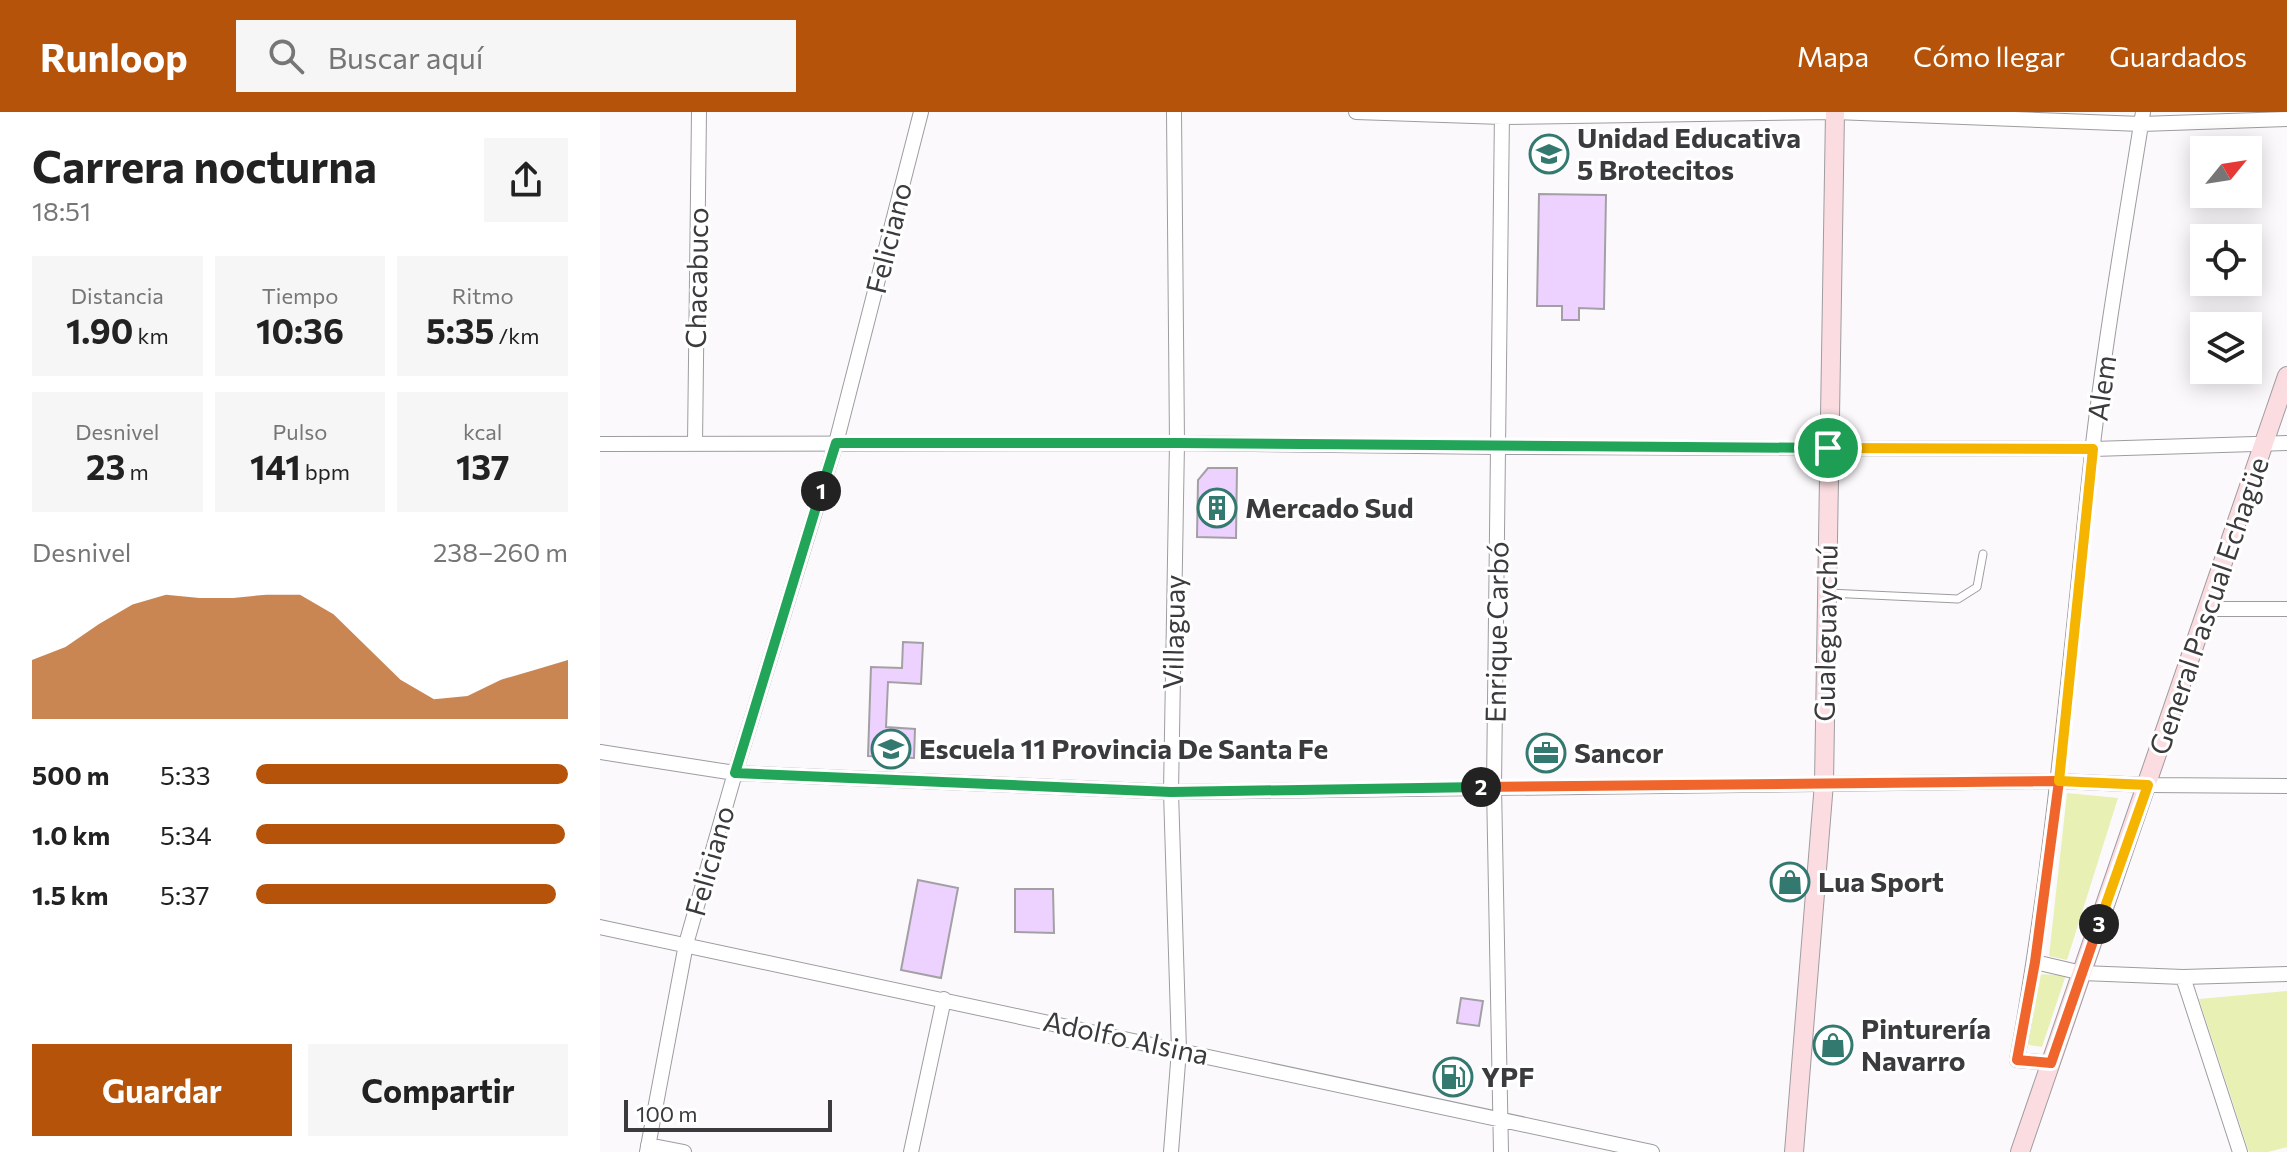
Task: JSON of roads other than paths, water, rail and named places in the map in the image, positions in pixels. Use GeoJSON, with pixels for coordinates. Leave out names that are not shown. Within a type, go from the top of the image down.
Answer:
{"type":"FeatureCollection","features":[{"type":"Feature","properties":{"kind":"street","name":"Chacabuco"},"geometry":{"type":"LineString","coordinates":[[695,444],[699,112]]}},
{"type":"Feature","properties":{"kind":"street","name":"Feliciano"},"geometry":{"type":"LineString","coordinates":[[648,1149],[686,944],[836,443],[921,112]]}},
{"type":"Feature","properties":{"kind":"street","name":"Villaguay"},"geometry":{"type":"LineString","coordinates":[[1171,1152],[1179,1050],[1171,792],[1177,443],[1174,112]]}},
{"type":"Feature","properties":{"kind":"street"},"geometry":{"type":"LineString","coordinates":[[1356,112],[1502,115],[1835,112],[2287,119]]}},
{"type":"Feature","properties":{"kind":"street","name":"Gualeguaychú"},"geometry":{"type":"LineString","coordinates":[[1794,1152],[1824,783],[1835,112]]}},
{"type":"Feature","properties":{"kind":"street","name":"Enrique Carbó"},"geometry":{"type":"LineString","coordinates":[[1501,1152],[1494,786],[1502,115]]}},
{"type":"Feature","properties":{"kind":"street","name":"Alem"},"geometry":{"type":"LineString","coordinates":[[2051,1063],[2017,1060],[2035,962],[2059,781],[2093,449],[2142,118]]}},
{"type":"Feature","properties":{"kind":"street","name":"General Pascual Echagüe"},"geometry":{"type":"LineString","coordinates":[[2020,1152],[2287,376]]}},
{"type":"Feature","properties":{"kind":"street"},"geometry":{"type":"LineString","coordinates":[[600,444],[1177,443],[2093,449],[2287,443]]}},
{"type":"Feature","properties":{"kind":"street"},"geometry":{"type":"LineString","coordinates":[[2206,609],[2287,609]]}},
{"type":"Feature","properties":{"kind":"street"},"geometry":{"type":"LineString","coordinates":[[600,752],[735,773],[1171,792],[2059,781],[2287,786]]}},
{"type":"Feature","properties":{"kind":"street","name":"Adolfo Alsina"},"geometry":{"type":"LineString","coordinates":[[600,927],[1652,1152]]}},
{"type":"Feature","properties":{"kind":"street"},"geometry":{"type":"LineString","coordinates":[[2035,962],[2082,973],[2183,977],[2287,974]]}},
{"type":"Feature","properties":{"kind":"street"},"geometry":{"type":"LineString","coordinates":[[2183,977],[2240,1152]]}},
{"type":"Feature","properties":{"kind":"street"},"geometry":{"type":"LineString","coordinates":[[911,1152],[944,999]]}},
{"type":"Feature","properties":{"kind":"street"},"geometry":{"type":"LineString","coordinates":[[648,1149],[684,1152]]}},
{"type":"Feature","properties":{"kind":"lane"},"geometry":{"type":"LineString","coordinates":[[1826,593],[1958,599],[1977,587],[1983,554]]}},
{"type":"Feature","properties":{"kind":"place","name":"Unidad Educativa 5 Brotecitos"},"geometry":{"type":"Point","coordinates":[1549,154]}},
{"type":"Feature","properties":{"kind":"place","name":"Mercado Sud"},"geometry":{"type":"Point","coordinates":[1217,508]}},
{"type":"Feature","properties":{"kind":"place","name":"Escuela 11 Provincia De Santa Fe"},"geometry":{"type":"Point","coordinates":[891,749]}},
{"type":"Feature","properties":{"kind":"place","name":"Sancor"},"geometry":{"type":"Point","coordinates":[1546,753]}},
{"type":"Feature","properties":{"kind":"place","name":"Lua Sport"},"geometry":{"type":"Point","coordinates":[1790,882]}},
{"type":"Feature","properties":{"kind":"place","name":"Pinturería Navarro"},"geometry":{"type":"Point","coordinates":[1833,1045]}},
{"type":"Feature","properties":{"kind":"place","name":"YPF"},"geometry":{"type":"Point","coordinates":[1453,1077]}}]}
